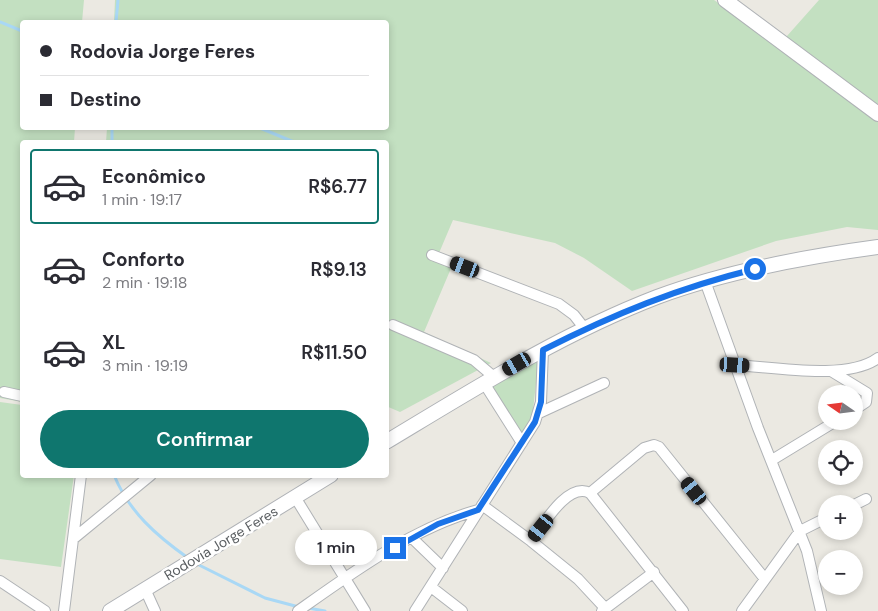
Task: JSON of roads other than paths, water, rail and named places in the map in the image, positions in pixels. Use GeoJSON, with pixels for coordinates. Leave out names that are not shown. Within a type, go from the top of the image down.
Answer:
{"type":"FeatureCollection","features":[{"type":"Feature","properties":{"kind":"main road"},"geometry":{"type":"LineString","coordinates":[[726,0],[878,114]]}},
{"type":"Feature","properties":{"kind":"main road"},"geometry":{"type":"LineString","coordinates":[[389,440],[543,350],[658,297],[705,281],[788,261],[878,246]]}},
{"type":"Feature","properties":{"kind":"main road","name":"Rodovia Jorge Feres"},"geometry":{"type":"LineString","coordinates":[[110,611],[326,478]]}},
{"type":"Feature","properties":{"kind":"street"},"geometry":{"type":"LineString","coordinates":[[432,255],[559,304],[574,315],[585,329]]}},
{"type":"Feature","properties":{"kind":"street"},"geometry":{"type":"LineString","coordinates":[[705,281],[735,365],[800,531],[814,577],[821,611]]}},
{"type":"Feature","properties":{"kind":"street"},"geometry":{"type":"LineString","coordinates":[[393,325],[474,360],[489,380],[522,443]]}},
{"type":"Feature","properties":{"kind":"street"},"geometry":{"type":"LineString","coordinates":[[415,611],[522,443],[539,412],[543,350]]}},
{"type":"Feature","properties":{"kind":"street"},"geometry":{"type":"LineString","coordinates":[[735,365],[831,371],[862,367],[878,358]]}},
{"type":"Feature","properties":{"kind":"street"},"geometry":{"type":"LineString","coordinates":[[831,371],[854,385]]}},
{"type":"Feature","properties":{"kind":"street"},"geometry":{"type":"LineString","coordinates":[[539,412],[604,383]]}},
{"type":"Feature","properties":{"kind":"street"},"geometry":{"type":"LineString","coordinates":[[863,391],[867,393],[866,402],[863,404]]}},
{"type":"Feature","properties":{"kind":"street"},"geometry":{"type":"LineString","coordinates":[[4,392],[20,396]]}},
{"type":"Feature","properties":{"kind":"street"},"geometry":{"type":"LineString","coordinates":[[772,460],[821,430]]}},
{"type":"Feature","properties":{"kind":"street"},"geometry":{"type":"LineString","coordinates":[[590,493],[644,448],[657,446],[765,579]]}},
{"type":"Feature","properties":{"kind":"street"},"geometry":{"type":"LineString","coordinates":[[64,611],[81,478]]}},
{"type":"Feature","properties":{"kind":"street"},"geometry":{"type":"LineString","coordinates":[[73,539],[147,478]]}},
{"type":"Feature","properties":{"kind":"street"},"geometry":{"type":"LineString","coordinates":[[531,541],[570,493],[580,489],[590,493],[683,611]]}},
{"type":"Feature","properties":{"kind":"street"},"geometry":{"type":"LineString","coordinates":[[295,497],[365,611]]}},
{"type":"Feature","properties":{"kind":"street"},"geometry":{"type":"LineString","coordinates":[[298,611],[344,578],[412,538],[451,518],[480,507]]}},
{"type":"Feature","properties":{"kind":"street"},"geometry":{"type":"LineString","coordinates":[[480,507],[531,541],[578,579],[604,610],[654,572]]}},
{"type":"Feature","properties":{"kind":"street"},"geometry":{"type":"LineString","coordinates":[[742,611],[800,531],[818,522]]}},
{"type":"Feature","properties":{"kind":"street"},"geometry":{"type":"LineString","coordinates":[[412,538],[443,568]]}},
{"type":"Feature","properties":{"kind":"street"},"geometry":{"type":"LineString","coordinates":[[0,581],[45,611]]}},
{"type":"Feature","properties":{"kind":"street"},"geometry":{"type":"LineString","coordinates":[[431,587],[462,611]]}},
{"type":"Feature","properties":{"kind":"street"},"geometry":{"type":"LineString","coordinates":[[144,589],[155,611]]}},
{"type":"Feature","properties":{"kind":"waterway"},"geometry":{"type":"LineString","coordinates":[[116,20],[118,0]]}},
{"type":"Feature","properties":{"kind":"waterway"},"geometry":{"type":"LineString","coordinates":[[0,22],[20,30]]}},
{"type":"Feature","properties":{"kind":"waterway"},"geometry":{"type":"LineString","coordinates":[[112,130],[112,140]]}},
{"type":"Feature","properties":{"kind":"waterway"},"geometry":{"type":"LineString","coordinates":[[265,130],[289,140]]}},
{"type":"Feature","properties":{"kind":"waterway"},"geometry":{"type":"LineString","coordinates":[[115,478],[136,512],[145,522],[165,541],[188,558]]}},
{"type":"Feature","properties":{"kind":"waterway"},"geometry":{"type":"LineString","coordinates":[[195,563],[265,598],[299,607]]}},
{"type":"Feature","properties":{"kind":"waterway"},"geometry":{"type":"LineString","coordinates":[[308,608],[325,611]]}}]}
